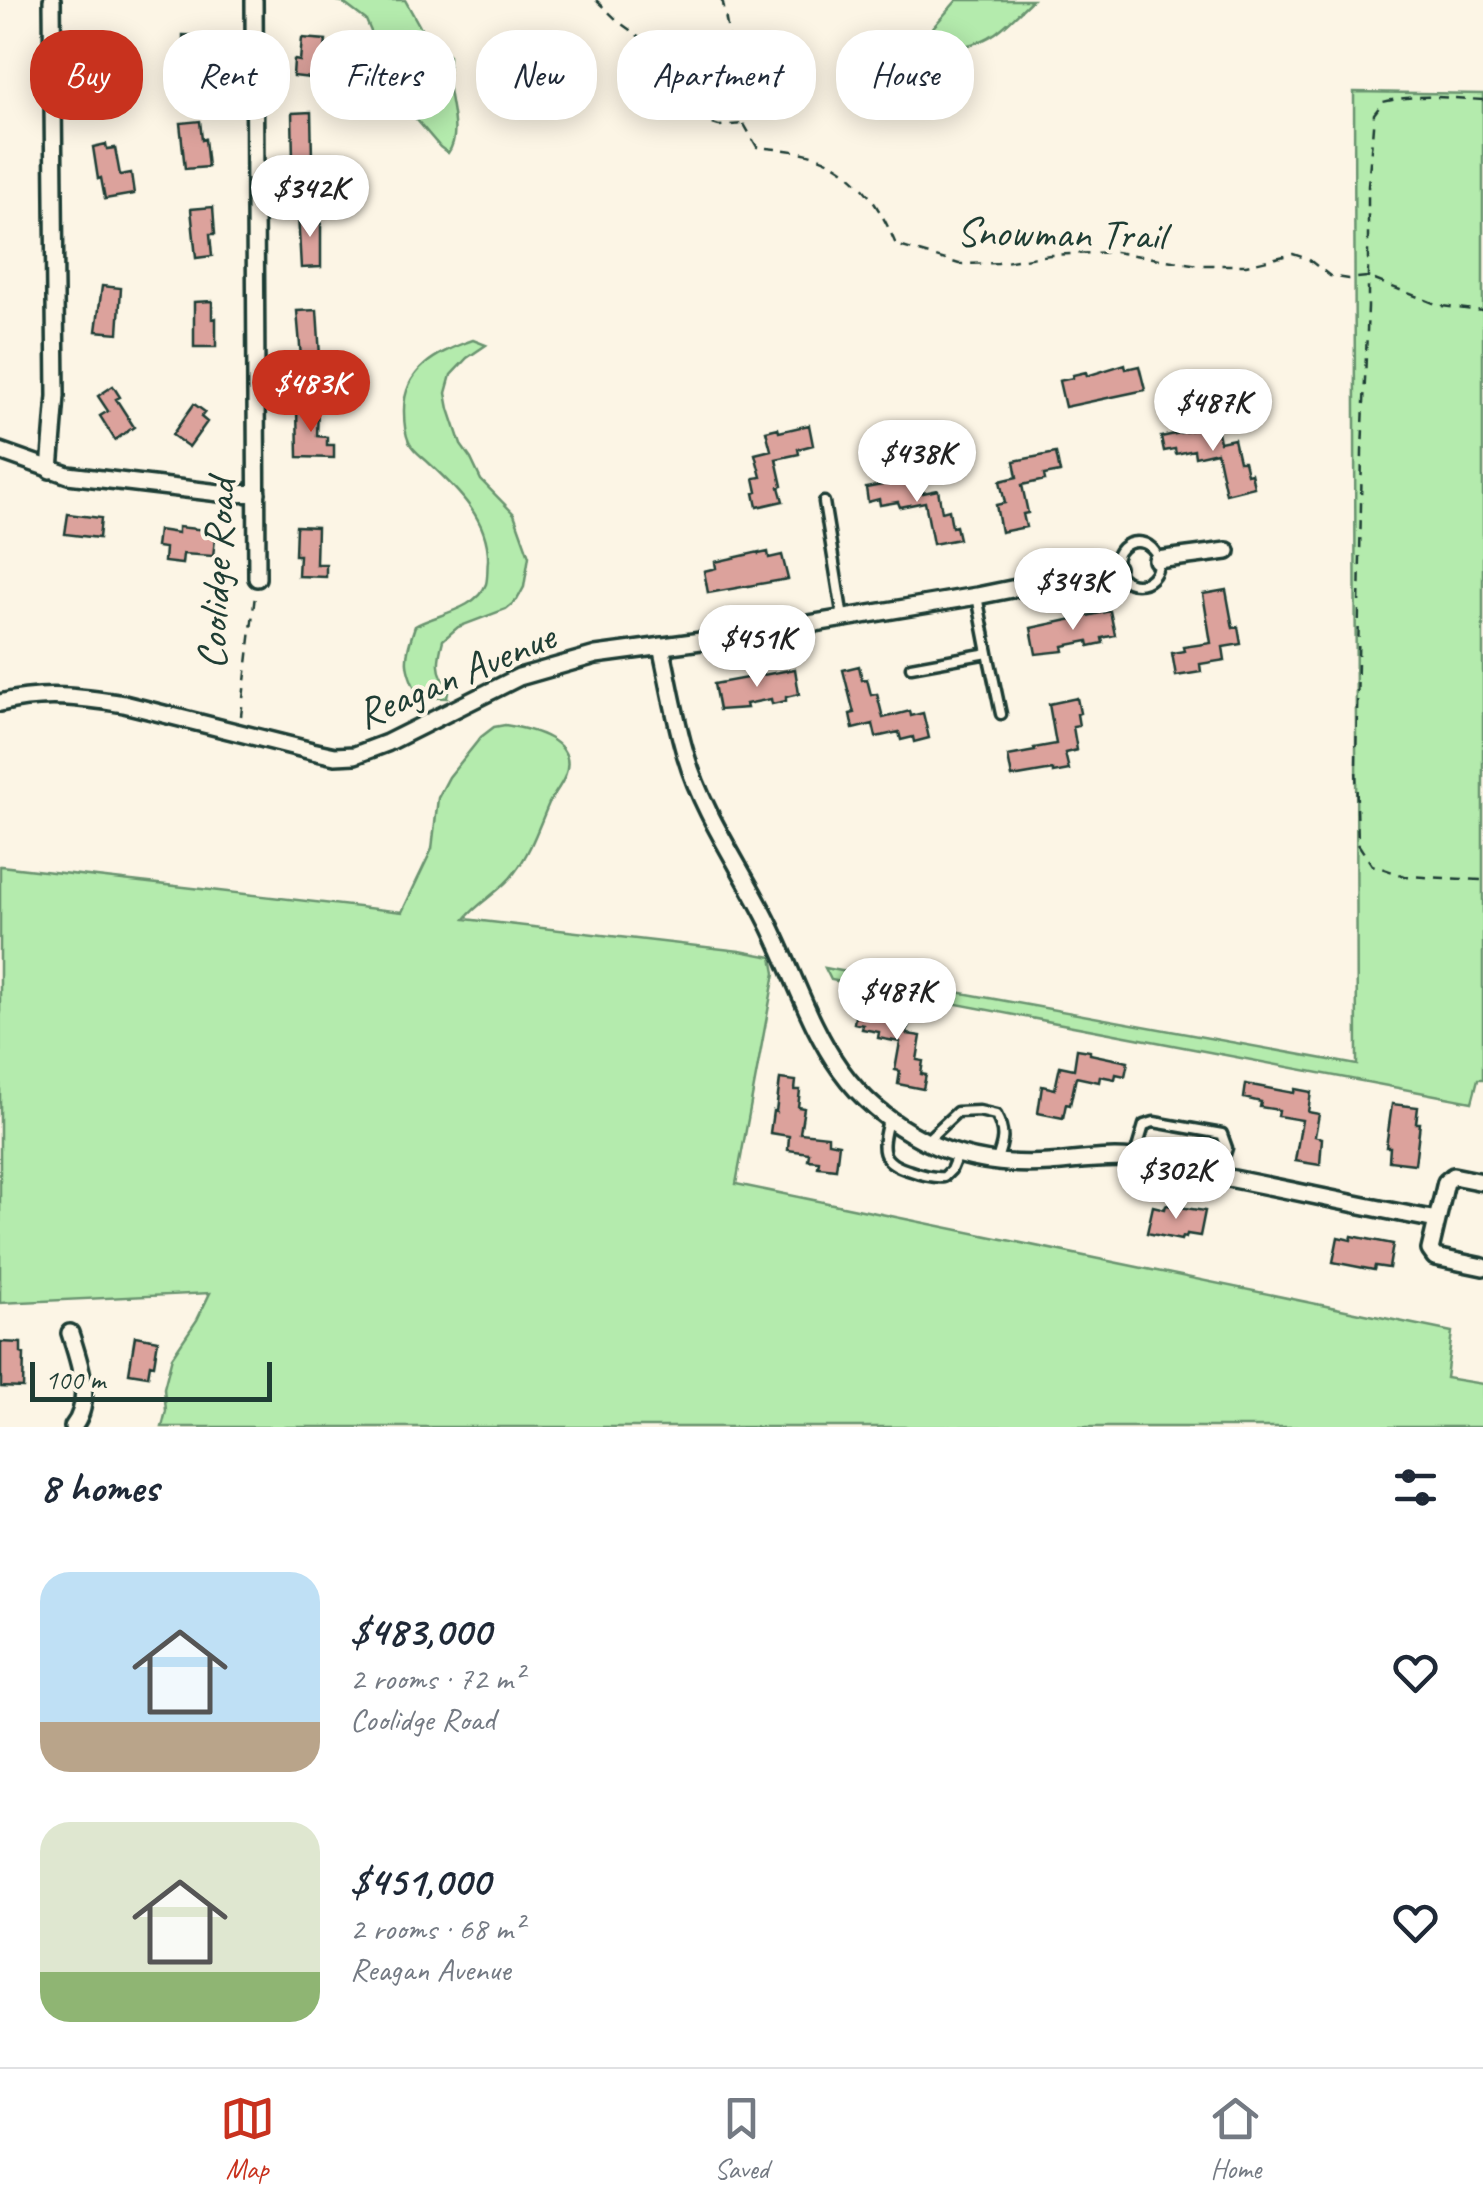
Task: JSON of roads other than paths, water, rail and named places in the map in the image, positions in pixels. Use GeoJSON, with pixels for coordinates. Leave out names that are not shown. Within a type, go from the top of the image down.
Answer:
{"type":"FeatureCollection","features":[{"type":"Feature","properties":{"kind":"street"},"geometry":{"type":"LineString","coordinates":[[50,470],[56,396],[52,0]]}},
{"type":"Feature","properties":{"kind":"street","name":"Coolidge Road"},"geometry":{"type":"LineString","coordinates":[[254,0],[257,578]]}},
{"type":"Feature","properties":{"kind":"street"},"geometry":{"type":"LineString","coordinates":[[0,451],[50,470],[105,481],[228,494],[257,493]]}},
{"type":"Feature","properties":{"kind":"street"},"geometry":{"type":"LineString","coordinates":[[1157,560],[1227,551]]}},
{"type":"Feature","properties":{"kind":"street","name":"Reagan Avenue"},"geometry":{"type":"LineString","coordinates":[[0,703],[23,697],[77,697],[124,704],[335,756],[356,755],[519,677],[596,655],[978,596],[1116,568]]}},
{"type":"Feature","properties":{"kind":"street"},"geometry":{"type":"LineString","coordinates":[[661,646],[686,758],[712,819],[772,929],[804,1008],[841,1074],[889,1118],[926,1141],[958,1154],[996,1162],[1134,1159],[1437,1220]]}},
{"type":"Feature","properties":{"kind":"street"},"geometry":{"type":"LineString","coordinates":[[1483,1182],[1453,1176],[1446,1182],[1430,1250],[1435,1257],[1483,1267]]}},
{"type":"Feature","properties":{"kind":"street"},"geometry":{"type":"LineString","coordinates":[[70,1333],[82,1369],[83,1401],[73,1427]]}},
{"type":"Feature","properties":{"kind":"lane"},"geometry":{"type":"LineString","coordinates":[[824,502],[843,618]]}},
{"type":"Feature","properties":{"kind":"lane"},"geometry":{"type":"LineString","coordinates":[[1136,543],[1150,547],[1157,560],[1154,576],[1140,584],[1125,581],[1116,568],[1120,551],[1136,543]]}},
{"type":"Feature","properties":{"kind":"lane"},"geometry":{"type":"LineString","coordinates":[[978,596],[1001,714]]}},
{"type":"Feature","properties":{"kind":"lane"},"geometry":{"type":"LineString","coordinates":[[910,667],[988,653]]}},
{"type":"Feature","properties":{"kind":"lane"},"geometry":{"type":"LineString","coordinates":[[926,1141],[957,1112],[996,1115],[1004,1139],[996,1162]]}},
{"type":"Feature","properties":{"kind":"lane"},"geometry":{"type":"LineString","coordinates":[[889,1118],[883,1145],[886,1158],[895,1167],[944,1178],[958,1154]]}},
{"type":"Feature","properties":{"kind":"lane"},"geometry":{"type":"LineString","coordinates":[[1134,1159],[1144,1125],[1154,1122],[1222,1134],[1227,1148],[1218,1176]]}}]}
